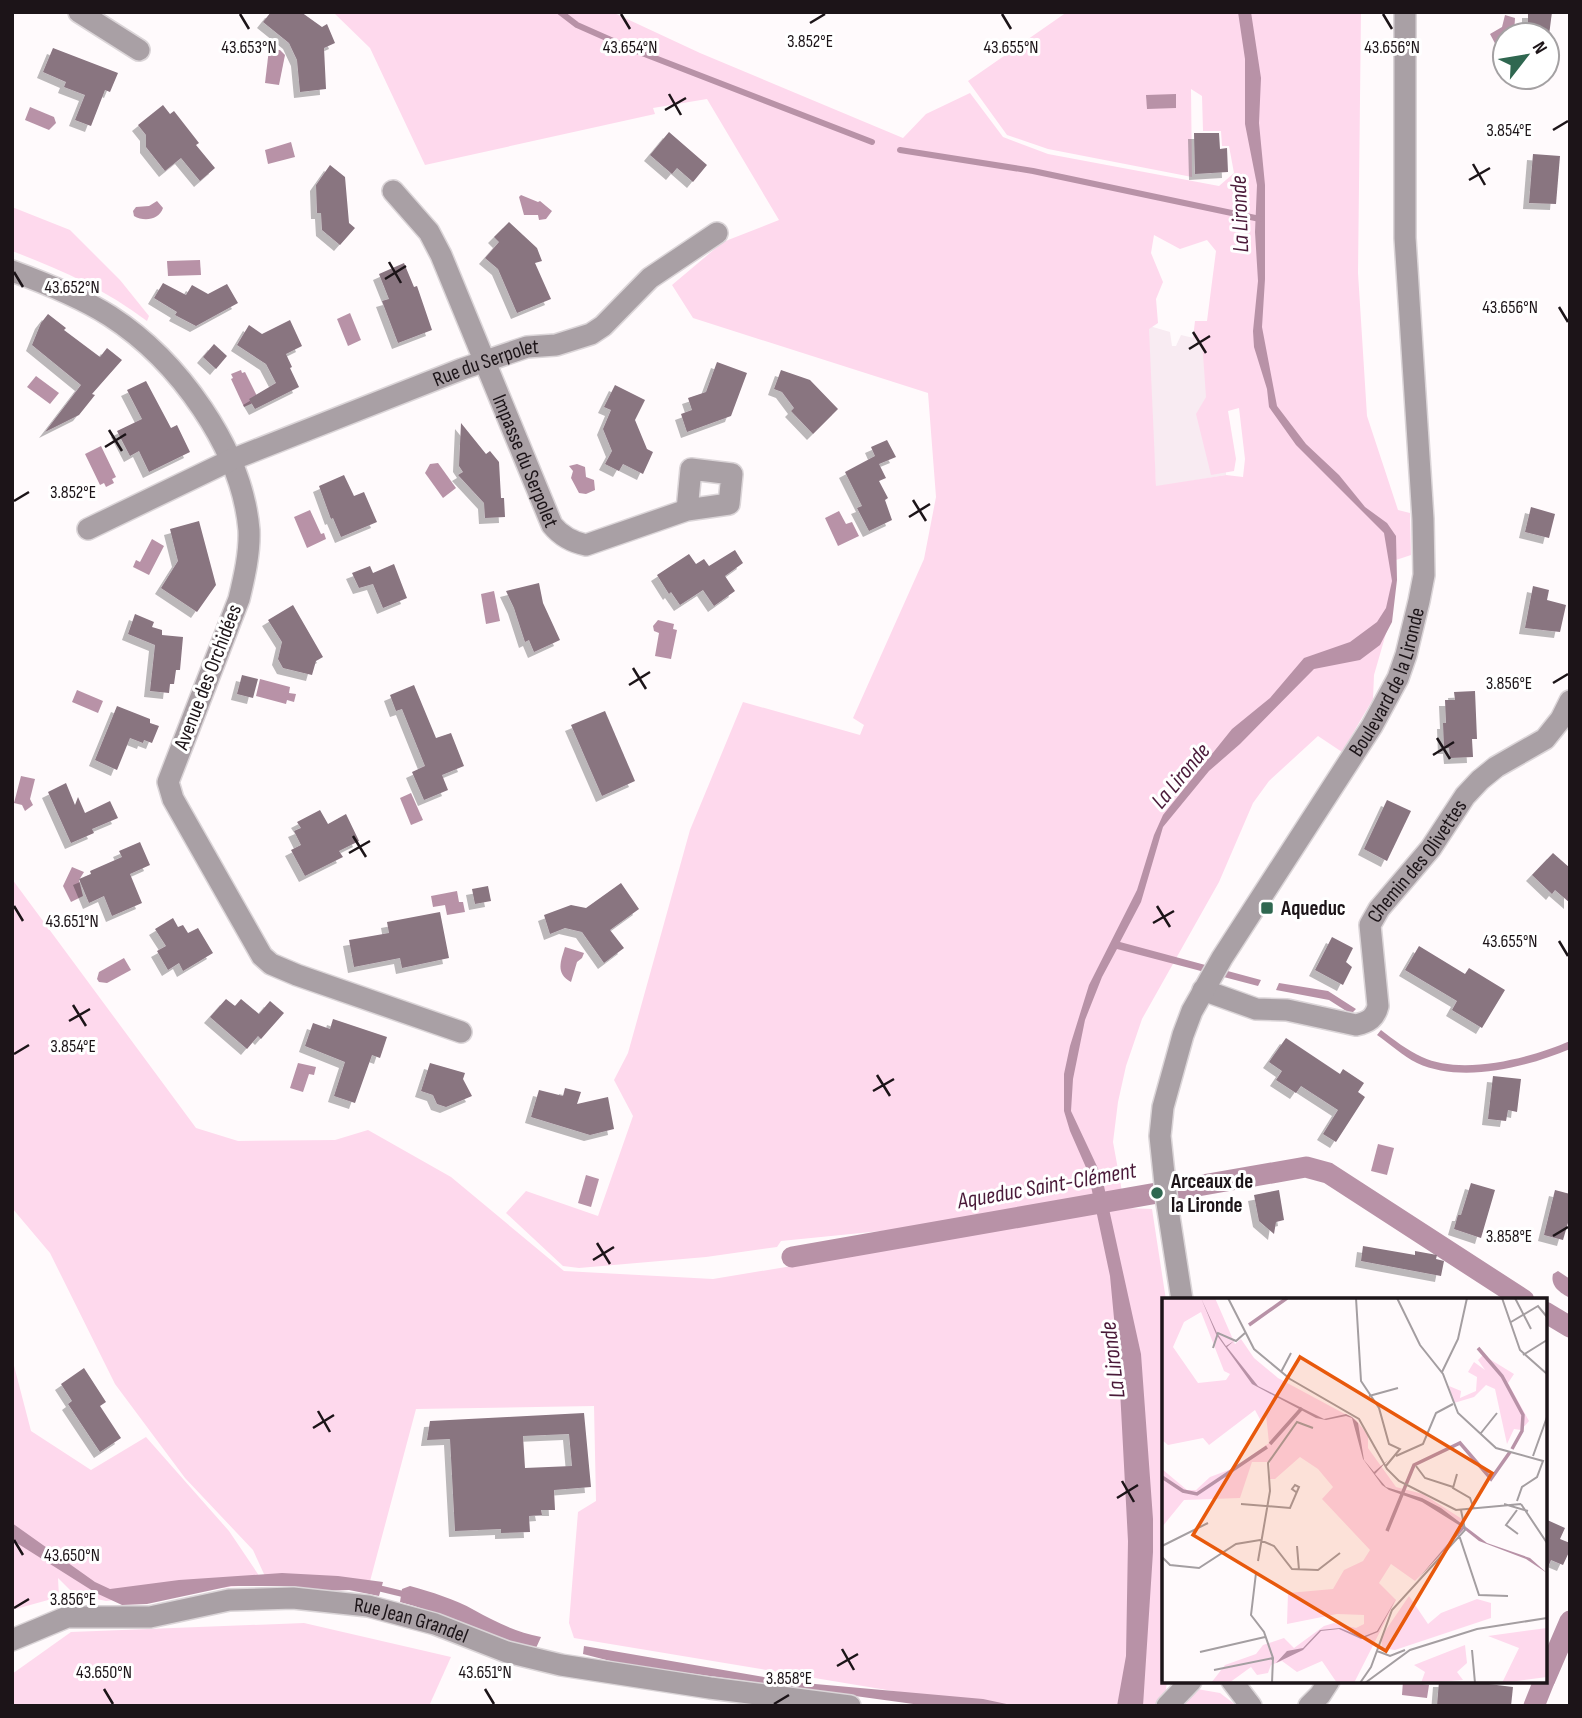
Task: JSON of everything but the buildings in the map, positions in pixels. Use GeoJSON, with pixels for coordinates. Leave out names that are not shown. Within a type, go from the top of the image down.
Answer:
{"type":"FeatureCollection","features":[{"type":"Feature","properties":{"kind":"street"},"geometry":{"type":"LineString","coordinates":[[79,12],[139,50]]}},
{"type":"Feature","properties":{"kind":"street","name":"Boulevard de la Lironde"},"geometry":{"type":"LineString","coordinates":[[1182,1298],[1160,1136],[1163,1107],[1173,1065],[1192,1011],[1203,990],[1372,726],[1398,678],[1413,632],[1423,575],[1423,519],[1405,238],[1405,12]]}},
{"type":"Feature","properties":{"kind":"street","name":"Impasse du Serpolet"},"geometry":{"type":"LineString","coordinates":[[393,191],[429,232],[552,525],[558,533],[586,545],[687,510]]}},
{"type":"Feature","properties":{"kind":"street","name":"Rue du Serpolet"},"geometry":{"type":"LineString","coordinates":[[88,528],[231,460],[484,361],[527,346],[556,345],[591,334],[603,326],[650,278],[717,233]]}},
{"type":"Feature","properties":{"kind":"street","name":"Avenue des Orchidées"},"geometry":{"type":"LineString","coordinates":[[12,271],[81,300],[134,333],[190,391],[231,460],[243,492],[249,534],[244,576],[234,610],[168,782],[169,791],[262,956],[271,964],[297,975],[461,1032]]}},
{"type":"Feature","properties":{"kind":"street","name":"Chemin des Olivettes"},"geometry":{"type":"LineString","coordinates":[[1203,990],[1256,1009],[1287,1010],[1356,1026],[1367,1023],[1375,1016],[1378,1006],[1370,925],[1379,909],[1431,848],[1465,796],[1496,767],[1545,738],[1561,719],[1570,701]]}},
{"type":"Feature","properties":{"kind":"street","name":"Rue Jean Grandel"},"geometry":{"type":"LineString","coordinates":[[12,1640],[67,1617],[150,1617],[229,1600],[293,1598],[368,1606],[435,1624],[508,1652],[561,1665],[850,1706]]}},
{"type":"Feature","properties":{"kind":"street"},"geometry":{"type":"LineString","coordinates":[[1167,1706],[1189,1683]]}},
{"type":"Feature","properties":{"kind":"street"},"geometry":{"type":"LineString","coordinates":[[1234,1683],[1251,1706]]}},
{"type":"Feature","properties":{"kind":"street"},"geometry":{"type":"LineString","coordinates":[[1308,1706],[1328,1683]]}},
{"type":"Feature","properties":{"kind":"shaded area"},"geometry":{"type":"Polygon","coordinates":[[[333,12],[612,12],[700,53],[903,138],[926,114],[970,93],[1003,137],[1048,154],[1219,186],[1234,173],[1229,146],[1222,146],[1221,131],[1203,131],[1202,96],[1191,89],[1192,177],[1048,149],[1007,135],[968,81],[1067,12],[1361,12],[1358,273],[1367,416],[1398,510],[1410,513],[1411,555],[1396,560],[1391,616],[1374,675],[1373,699],[1342,752],[1318,736],[1269,781],[1253,803],[1219,882],[1142,1019],[1126,1066],[1118,1102],[1113,1142],[1125,1208],[1152,1209],[1166,1298],[1162,1298],[1162,1683],[1167,1683],[1165,1698],[1159,1706],[999,1706],[574,1638],[569,1623],[578,1512],[596,1501],[594,1406],[416,1409],[369,1585],[306,1588],[269,1585],[253,1550],[185,1478],[115,1384],[50,1253],[12,1208],[12,879],[196,1128],[238,1141],[335,1140],[368,1130],[451,1177],[564,1271],[713,1279],[894,1249],[891,1230],[781,1241],[777,1247],[706,1257],[579,1268],[563,1266],[506,1213],[526,1191],[598,1216],[633,1116],[614,1080],[628,1053],[690,830],[743,702],[860,735],[864,725],[853,718],[924,559],[936,497],[928,393],[693,318],[672,285],[723,242],[779,220],[707,99],[653,108],[655,114],[425,165],[370,48],[333,12]],[[1154,235],[1151,253],[1163,282],[1156,299],[1158,323],[1149,329],[1156,486],[1226,475],[1243,477],[1245,459],[1239,408],[1228,411],[1236,459],[1234,471],[1211,475],[1196,414],[1206,397],[1202,340],[1193,338],[1195,321],[1207,321],[1216,251],[1207,240],[1180,249],[1154,235]]]}},
{"type":"Feature","properties":{"kind":"shaded area"},"geometry":{"type":"Polygon","coordinates":[[[1238,12],[1251,12],[1261,78],[1259,123],[1265,185],[1262,327],[1277,406],[1306,444],[1339,475],[1365,507],[1387,523],[1396,536],[1397,580],[1392,622],[1380,645],[1360,660],[1314,669],[1240,744],[1209,771],[1163,827],[1141,902],[1120,942],[1261,980],[1258,986],[1117,949],[1102,977],[1085,1020],[1073,1079],[1071,1111],[1102,1177],[1141,1354],[1153,1519],[1143,1706],[1117,1706],[1126,1656],[1128,1541],[1119,1371],[1110,1276],[1088,1172],[1064,1111],[1064,1074],[1070,1046],[1089,985],[1137,890],[1163,815],[1232,729],[1270,698],[1304,658],[1350,642],[1377,622],[1386,608],[1392,581],[1384,533],[1296,445],[1269,407],[1267,389],[1254,347],[1258,281],[1255,232],[1257,185],[1245,124],[1245,59],[1238,12]]]}},
{"type":"Feature","properties":{"kind":"shaded area"},"geometry":{"type":"Polygon","coordinates":[[[1505,15],[1515,18],[1515,21],[1504,21],[1505,15]]]}},
{"type":"Feature","properties":{"kind":"shaded area"},"geometry":{"type":"Polygon","coordinates":[[[269,49],[280,50],[285,55],[279,85],[265,83],[269,49]]]}},
{"type":"Feature","properties":{"kind":"shaded area"},"geometry":{"type":"Polygon","coordinates":[[[1176,94],[1176,108],[1147,109],[1146,95],[1176,94]]]}},
{"type":"Feature","properties":{"kind":"shaded area"},"geometry":{"type":"Polygon","coordinates":[[[30,107],[54,117],[56,123],[49,130],[25,120],[30,107]]]}},
{"type":"Feature","properties":{"kind":"shaded area"},"geometry":{"type":"Polygon","coordinates":[[[291,142],[295,157],[268,164],[265,150],[291,142]]]}},
{"type":"Feature","properties":{"kind":"shaded area"},"geometry":{"type":"Polygon","coordinates":[[[521,195],[540,201],[552,211],[546,219],[539,220],[538,215],[524,215],[519,197],[521,195]]]}},
{"type":"Feature","properties":{"kind":"shaded area"},"geometry":{"type":"Polygon","coordinates":[[[157,201],[163,208],[155,217],[147,219],[134,216],[136,207],[149,206],[157,201]]]}},
{"type":"Feature","properties":{"kind":"shaded area"},"geometry":{"type":"Polygon","coordinates":[[[12,207],[70,230],[120,280],[149,316],[147,321],[82,281],[12,251],[12,207]]]}},
{"type":"Feature","properties":{"kind":"shaded area"},"geometry":{"type":"Polygon","coordinates":[[[200,260],[201,275],[168,276],[167,261],[200,260]]]}},
{"type":"Feature","properties":{"kind":"shaded area"},"geometry":{"type":"Polygon","coordinates":[[[350,313],[361,340],[348,346],[337,319],[350,313]]]}},
{"type":"Feature","properties":{"kind":"shaded area"},"geometry":{"type":"Polygon","coordinates":[[[1146,325],[1170,332],[1172,346],[1176,346],[1181,335],[1202,340],[1224,406],[1226,475],[1156,487],[1146,325]]]}},
{"type":"Feature","properties":{"kind":"shaded area"},"geometry":{"type":"Polygon","coordinates":[[[241,370],[242,373],[245,372],[259,400],[244,407],[231,379],[231,374],[241,370]]]}},
{"type":"Feature","properties":{"kind":"shaded area"},"geometry":{"type":"Polygon","coordinates":[[[36,376],[59,393],[50,404],[27,387],[36,376]]]}},
{"type":"Feature","properties":{"kind":"shaded area"},"geometry":{"type":"Polygon","coordinates":[[[101,446],[116,477],[112,479],[114,483],[106,487],[104,483],[100,485],[85,454],[101,446]]]}},
{"type":"Feature","properties":{"kind":"shaded area"},"geometry":{"type":"Polygon","coordinates":[[[438,463],[456,488],[443,498],[425,473],[430,464],[438,463]]]}},
{"type":"Feature","properties":{"kind":"shaded area"},"geometry":{"type":"Polygon","coordinates":[[[577,464],[585,467],[586,477],[594,480],[595,490],[586,494],[579,493],[571,478],[573,471],[569,466],[577,464]]]}},
{"type":"Feature","properties":{"kind":"shaded area"},"geometry":{"type":"Polygon","coordinates":[[[310,510],[326,539],[307,548],[294,517],[310,510]]]}},
{"type":"Feature","properties":{"kind":"shaded area"},"geometry":{"type":"Polygon","coordinates":[[[839,511],[846,524],[852,522],[859,536],[838,546],[825,518],[839,511]]]}},
{"type":"Feature","properties":{"kind":"shaded area"},"geometry":{"type":"Polygon","coordinates":[[[152,539],[164,546],[149,575],[133,567],[136,560],[140,562],[152,539]]]}},
{"type":"Feature","properties":{"kind":"shaded area"},"geometry":{"type":"Polygon","coordinates":[[[494,591],[500,621],[486,624],[481,594],[494,591]]]}},
{"type":"Feature","properties":{"kind":"shaded area"},"geometry":{"type":"Polygon","coordinates":[[[658,620],[674,624],[673,629],[677,630],[671,659],[655,656],[659,633],[654,631],[653,626],[658,620]]]}},
{"type":"Feature","properties":{"kind":"shaded area"},"geometry":{"type":"Polygon","coordinates":[[[260,679],[290,687],[289,693],[296,694],[294,702],[287,700],[286,704],[256,696],[260,679]]]}},
{"type":"Feature","properties":{"kind":"shaded area"},"geometry":{"type":"Polygon","coordinates":[[[77,690],[103,701],[98,713],[72,702],[77,690]]]}},
{"type":"Feature","properties":{"kind":"shaded area"},"geometry":{"type":"Polygon","coordinates":[[[21,776],[35,779],[30,799],[33,805],[25,811],[22,805],[14,803],[21,776]]]}},
{"type":"Feature","properties":{"kind":"shaded area"},"geometry":{"type":"Polygon","coordinates":[[[411,793],[423,820],[411,825],[400,798],[411,793]]]}},
{"type":"Feature","properties":{"kind":"shaded area"},"geometry":{"type":"Polygon","coordinates":[[[72,867],[84,872],[79,880],[83,896],[71,902],[63,886],[72,867]]]}},
{"type":"Feature","properties":{"kind":"shaded area"},"geometry":{"type":"Polygon","coordinates":[[[457,891],[465,912],[447,915],[445,905],[433,907],[431,896],[457,891]]]}},
{"type":"Feature","properties":{"kind":"shaded area"},"geometry":{"type":"Polygon","coordinates":[[[565,947],[584,953],[577,962],[571,982],[561,971],[565,947]]]}},
{"type":"Feature","properties":{"kind":"shaded area"},"geometry":{"type":"Polygon","coordinates":[[[124,958],[131,970],[107,983],[99,982],[99,972],[124,958]]]}},
{"type":"Feature","properties":{"kind":"shaded area"},"geometry":{"type":"Polygon","coordinates":[[[1279,983],[1328,991],[1356,1009],[1351,1014],[1329,1000],[1276,990],[1279,983]]]}},
{"type":"Feature","properties":{"kind":"shaded area"},"geometry":{"type":"Polygon","coordinates":[[[1381,1030],[1422,1057],[1457,1065],[1517,1059],[1570,1041],[1570,1049],[1515,1067],[1474,1073],[1454,1072],[1417,1063],[1377,1035],[1381,1030]]]}},
{"type":"Feature","properties":{"kind":"shaded area"},"geometry":{"type":"Polygon","coordinates":[[[298,1063],[316,1067],[314,1075],[309,1074],[303,1092],[290,1088],[298,1063]]]}},
{"type":"Feature","properties":{"kind":"shaded area"},"geometry":{"type":"Polygon","coordinates":[[[1378,1144],[1394,1148],[1387,1175],[1371,1171],[1378,1144]]]}},
{"type":"Feature","properties":{"kind":"shaded area"},"geometry":{"type":"Polygon","coordinates":[[[586,1175],[599,1179],[591,1207],[578,1203],[586,1175]]]}},
{"type":"Feature","properties":{"kind":"shaded area"},"geometry":{"type":"Polygon","coordinates":[[[1558,1271],[1570,1279],[1570,1298],[1554,1286],[1553,1274],[1558,1271]]]}},
{"type":"Feature","properties":{"kind":"shaded area"},"geometry":{"type":"Polygon","coordinates":[[[12,1358],[31,1431],[91,1470],[146,1437],[229,1531],[264,1583],[106,1601],[74,1594],[58,1578],[59,1597],[12,1610],[12,1358]]]}},
{"type":"Feature","properties":{"kind":"shaded area"},"geometry":{"type":"Polygon","coordinates":[[[12,1523],[95,1582],[110,1589],[179,1580],[282,1573],[383,1582],[379,1596],[349,1590],[323,1591],[291,1586],[231,1586],[147,1604],[122,1605],[96,1593],[12,1540],[12,1523]]]}},
{"type":"Feature","properties":{"kind":"shaded area"},"geometry":{"type":"Polygon","coordinates":[[[410,1586],[459,1602],[514,1629],[541,1637],[536,1648],[518,1644],[400,1602],[402,1589],[410,1586]]]}},
{"type":"Feature","properties":{"kind":"shaded area"},"geometry":{"type":"Polygon","coordinates":[[[304,1623],[451,1657],[429,1706],[12,1706],[12,1674],[71,1632],[304,1623]]]}},
{"type":"Feature","properties":{"kind":"shaded area"},"geometry":{"type":"Polygon","coordinates":[[[584,1646],[793,1682],[983,1699],[1016,1706],[928,1706],[665,1670],[622,1664],[583,1654],[584,1646]]]}},
{"type":"Feature","properties":{"kind":"shaded area"},"geometry":{"type":"Polygon","coordinates":[[[1403,1683],[1429,1685],[1427,1698],[1402,1695],[1403,1683]]]}},
{"type":"Feature","properties":{"kind":"shaded area"},"geometry":{"type":"Polygon","coordinates":[[[1197,1689],[1220,1693],[1237,1706],[1178,1706],[1197,1689]]]}},
{"type":"Feature","properties":{"kind":"waterway"},"geometry":{"type":"LineString","coordinates":[[560,12],[577,25],[629,48],[872,142]]}},
{"type":"Feature","properties":{"kind":"waterway","name":"La Lironde"},"geometry":{"type":"LineString","coordinates":[[900,150],[1033,171],[1260,219]]}},
{"type":"Feature","properties":{"kind":"waterway","name":"Aqueduc Saint-Clément"},"geometry":{"type":"LineString","coordinates":[[792,1257],[1306,1167],[1328,1173],[1521,1298]]}},
{"type":"Feature","properties":{"kind":"waterway","name":"Aqueduc Saint-Clément"},"geometry":{"type":"LineString","coordinates":[[1547,1313],[1570,1327]]}},
{"type":"Feature","properties":{"kind":"waterway"},"geometry":{"type":"LineString","coordinates":[[374,1587],[407,1595]]}},
{"type":"Feature","properties":{"kind":"waterway","name":"Aqueduc Saint-Clément"},"geometry":{"type":"LineString","coordinates":[[1547,1674],[1570,1621]]}},
{"type":"Feature","properties":{"kind":"waterway","name":"Aqueduc Saint-Clément"},"geometry":{"type":"LineString","coordinates":[[1534,1706],[1543,1683]]}},
{"type":"Feature","properties":{"kind":"place","name":"Aqueduc"},"geometry":{"type":"Point","coordinates":[1267,908]}},
{"type":"Feature","properties":{"kind":"place","name":"Arceaux de la Lironde"},"geometry":{"type":"Point","coordinates":[1157,1193]}}]}
